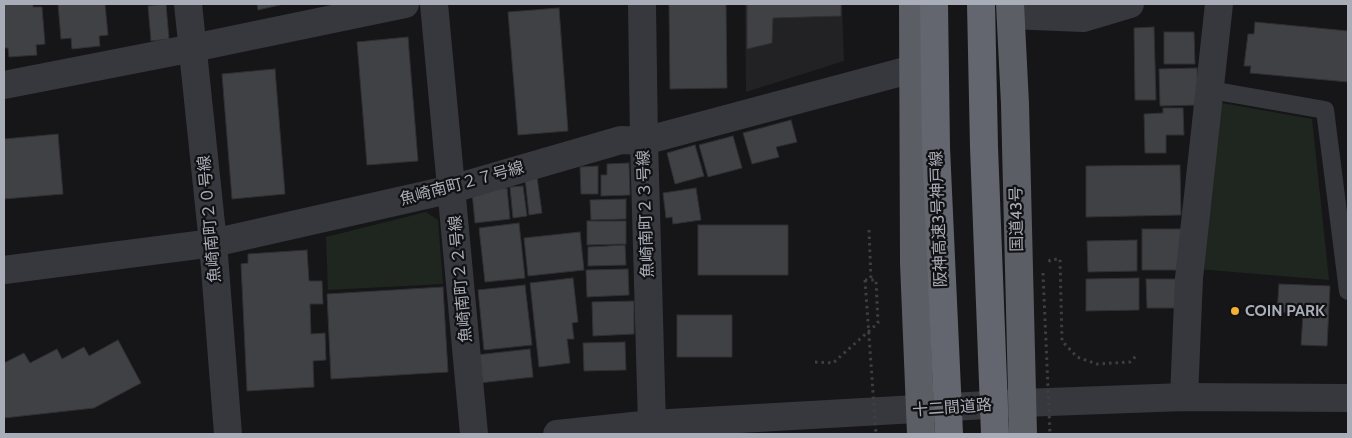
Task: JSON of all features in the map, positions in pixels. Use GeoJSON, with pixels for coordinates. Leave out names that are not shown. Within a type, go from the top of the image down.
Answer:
{"type":"FeatureCollection","features":[{"type":"Feature","properties":{"kind":"highway"},"geometry":{"type":"LineString","coordinates":[[913,4],[914,263],[920,422]]}},
{"type":"Feature","properties":{"kind":"highway","name":"阪神高速3号神戸線"},"geometry":{"type":"LineString","coordinates":[[934,4],[936,148],[949,434]]}},
{"type":"Feature","properties":{"kind":"highway"},"geometry":{"type":"LineString","coordinates":[[980,4],[995,434]]}},
{"type":"Feature","properties":{"kind":"highway","name":"国道43号"},"geometry":{"type":"LineString","coordinates":[[1011,9],[1023,434]]}},
{"type":"Feature","properties":{"kind":"street","name":"魚崎南町２０号線"},"geometry":{"type":"LineString","coordinates":[[188,4],[213,243],[228,434]]}},
{"type":"Feature","properties":{"kind":"street"},"geometry":{"type":"LineString","coordinates":[[4,85],[405,4]]}},
{"type":"Feature","properties":{"kind":"street","name":"魚崎南町２２号線"},"geometry":{"type":"LineString","coordinates":[[434,4],[474,434]]}},
{"type":"Feature","properties":{"kind":"street","name":"魚崎南町２３号線"},"geometry":{"type":"LineString","coordinates":[[642,4],[652,424]]}},
{"type":"Feature","properties":{"kind":"street"},"geometry":{"type":"LineString","coordinates":[[1011,9],[1083,18],[1130,4]]}},
{"type":"Feature","properties":{"kind":"street"},"geometry":{"type":"LineString","coordinates":[[1184,397],[1189,278],[1219,4]]}},
{"type":"Feature","properties":{"kind":"street","name":"魚崎南町２７号線"},"geometry":{"type":"LineString","coordinates":[[4,270],[213,243],[452,189],[620,140],[644,141],[913,69]]}},
{"type":"Feature","properties":{"kind":"street","name":"十二間道路"},"geometry":{"type":"LineString","coordinates":[[557,434],[652,424],[920,422],[1022,403],[1184,397],[1348,398]]}},
{"type":"Feature","properties":{"kind":"lane"},"geometry":{"type":"LineString","coordinates":[[1210,91],[1325,110],[1348,291]]}},
{"type":"Feature","properties":{"kind":"path"},"geometry":{"type":"LineString","coordinates":[[869,230],[871,280]]}},
{"type":"Feature","properties":{"kind":"path"},"geometry":{"type":"LineString","coordinates":[[1050,434],[1043,273],[1050,260],[1060,259],[1062,340],[1078,357],[1097,364],[1130,362],[1138,354]]}},
{"type":"Feature","properties":{"kind":"path"},"geometry":{"type":"LineString","coordinates":[[815,362],[834,363],[878,323],[876,280],[864,280],[876,434]]}},
{"type":"Feature","properties":{"kind":"shaded area"},"geometry":{"type":"Polygon","coordinates":[[[745,4],[842,4],[844,61],[746,92],[745,4]]]}},
{"type":"Feature","properties":{"kind":"shaded area"},"geometry":{"type":"Polygon","coordinates":[[[1222,103],[1312,119],[1329,280],[1198,269],[1222,103]]]}},
{"type":"Feature","properties":{"kind":"shaded area"},"geometry":{"type":"Polygon","coordinates":[[[426,212],[438,220],[443,284],[328,290],[326,237],[426,212]]]}},
{"type":"Feature","properties":{"kind":"building"},"geometry":{"type":"Polygon","coordinates":[[[4,4],[33,4],[33,7],[42,7],[45,44],[36,45],[37,55],[9,57],[8,48],[4,48],[4,4]]]}},
{"type":"Feature","properties":{"kind":"building"},"geometry":{"type":"Polygon","coordinates":[[[58,4],[105,4],[108,35],[99,36],[100,46],[72,49],[71,38],[61,39],[58,4]]]}},
{"type":"Feature","properties":{"kind":"building"},"geometry":{"type":"Polygon","coordinates":[[[166,4],[169,39],[151,41],[148,6],[166,4]]]}},
{"type":"Feature","properties":{"kind":"building"},"geometry":{"type":"Polygon","coordinates":[[[257,4],[284,4],[258,10],[257,4]]]}},
{"type":"Feature","properties":{"kind":"building"},"geometry":{"type":"Polygon","coordinates":[[[669,4],[726,4],[727,88],[670,89],[669,4]]]}},
{"type":"Feature","properties":{"kind":"building"},"geometry":{"type":"Polygon","coordinates":[[[747,4],[841,4],[841,16],[773,18],[772,43],[747,49],[747,4]]]}},
{"type":"Feature","properties":{"kind":"building"},"geometry":{"type":"Polygon","coordinates":[[[559,8],[568,131],[518,135],[508,12],[559,8]]]}},
{"type":"Feature","properties":{"kind":"building"},"geometry":{"type":"Polygon","coordinates":[[[1255,22],[1348,31],[1348,82],[1250,73],[1251,66],[1244,66],[1248,34],[1254,34],[1255,22]]]}},
{"type":"Feature","properties":{"kind":"building"},"geometry":{"type":"Polygon","coordinates":[[[1154,27],[1156,100],[1135,100],[1134,28],[1154,27]]]}},
{"type":"Feature","properties":{"kind":"building"},"geometry":{"type":"Polygon","coordinates":[[[1164,32],[1194,32],[1195,64],[1164,64],[1164,32]]]}},
{"type":"Feature","properties":{"kind":"building"},"geometry":{"type":"Polygon","coordinates":[[[408,37],[418,161],[367,165],[357,42],[408,37]]]}},
{"type":"Feature","properties":{"kind":"building"},"geometry":{"type":"Polygon","coordinates":[[[1197,68],[1198,105],[1160,106],[1159,69],[1197,68]]]}},
{"type":"Feature","properties":{"kind":"building"},"geometry":{"type":"Polygon","coordinates":[[[275,69],[285,194],[232,199],[222,74],[275,69]]]}},
{"type":"Feature","properties":{"kind":"building"},"geometry":{"type":"Polygon","coordinates":[[[1163,108],[1183,108],[1184,135],[1166,135],[1166,153],[1145,153],[1144,114],[1163,113],[1163,108]]]}},
{"type":"Feature","properties":{"kind":"building"},"geometry":{"type":"Polygon","coordinates":[[[791,120],[797,142],[776,147],[779,157],[752,164],[743,133],[791,120]]]}},
{"type":"Feature","properties":{"kind":"building"},"geometry":{"type":"Polygon","coordinates":[[[58,134],[63,194],[4,199],[4,139],[58,134]]]}},
{"type":"Feature","properties":{"kind":"building"},"geometry":{"type":"Polygon","coordinates":[[[733,136],[742,168],[708,177],[699,145],[733,136]]]}},
{"type":"Feature","properties":{"kind":"building"},"geometry":{"type":"Polygon","coordinates":[[[695,145],[704,176],[675,184],[667,153],[695,145]]]}},
{"type":"Feature","properties":{"kind":"building"},"geometry":{"type":"Polygon","coordinates":[[[629,163],[630,195],[601,196],[601,175],[607,175],[607,164],[629,163]]]}},
{"type":"Feature","properties":{"kind":"building"},"geometry":{"type":"Polygon","coordinates":[[[1180,165],[1181,215],[1086,217],[1086,166],[1180,165]]]}},
{"type":"Feature","properties":{"kind":"building"},"geometry":{"type":"Polygon","coordinates":[[[598,166],[598,194],[581,194],[580,167],[598,166]]]}},
{"type":"Feature","properties":{"kind":"building"},"geometry":{"type":"Polygon","coordinates":[[[537,177],[542,213],[529,215],[525,178],[537,177]]]}},
{"type":"Feature","properties":{"kind":"building"},"geometry":{"type":"Polygon","coordinates":[[[523,186],[527,216],[513,218],[510,187],[523,186]]]}},
{"type":"Feature","properties":{"kind":"building"},"geometry":{"type":"Polygon","coordinates":[[[507,188],[510,219],[475,223],[472,192],[507,188]]]}},
{"type":"Feature","properties":{"kind":"building"},"geometry":{"type":"Polygon","coordinates":[[[696,188],[701,220],[673,224],[672,217],[666,218],[663,193],[696,188]]]}},
{"type":"Feature","properties":{"kind":"building"},"geometry":{"type":"Polygon","coordinates":[[[626,199],[626,219],[591,220],[590,200],[626,199]]]}},
{"type":"Feature","properties":{"kind":"building"},"geometry":{"type":"Polygon","coordinates":[[[587,221],[626,221],[626,244],[587,245],[587,221]]]}},
{"type":"Feature","properties":{"kind":"building"},"geometry":{"type":"Polygon","coordinates":[[[519,223],[525,278],[485,282],[479,228],[519,223]]]}},
{"type":"Feature","properties":{"kind":"building"},"geometry":{"type":"Polygon","coordinates":[[[698,225],[788,225],[788,275],[698,275],[698,225]]]}},
{"type":"Feature","properties":{"kind":"building"},"geometry":{"type":"Polygon","coordinates":[[[1142,229],[1183,229],[1184,270],[1142,270],[1142,229]]]}},
{"type":"Feature","properties":{"kind":"building"},"geometry":{"type":"Polygon","coordinates":[[[580,232],[584,270],[528,276],[524,238],[580,232]]]}},
{"type":"Feature","properties":{"kind":"building"},"geometry":{"type":"Polygon","coordinates":[[[1137,240],[1137,271],[1088,272],[1087,241],[1137,240]]]}},
{"type":"Feature","properties":{"kind":"building"},"geometry":{"type":"Polygon","coordinates":[[[625,245],[626,265],[588,266],[588,247],[625,245]]]}},
{"type":"Feature","properties":{"kind":"building"},"geometry":{"type":"Polygon","coordinates":[[[307,250],[309,281],[322,281],[323,304],[310,304],[311,334],[325,333],[326,360],[313,361],[314,387],[247,391],[241,264],[248,263],[248,254],[307,250]]]}},
{"type":"Feature","properties":{"kind":"building"},"geometry":{"type":"Polygon","coordinates":[[[628,269],[629,295],[587,297],[586,270],[628,269]]]}},
{"type":"Feature","properties":{"kind":"building"},"geometry":{"type":"Polygon","coordinates":[[[573,278],[578,322],[572,323],[574,339],[567,339],[570,363],[539,367],[530,283],[573,278]]]}},
{"type":"Feature","properties":{"kind":"building"},"geometry":{"type":"Polygon","coordinates":[[[1139,278],[1139,310],[1086,311],[1086,279],[1139,278]]]}},
{"type":"Feature","properties":{"kind":"building"},"geometry":{"type":"Polygon","coordinates":[[[1146,279],[1181,279],[1181,308],[1147,308],[1146,279]]]}},
{"type":"Feature","properties":{"kind":"building"},"geometry":{"type":"Polygon","coordinates":[[[1279,284],[1330,286],[1327,346],[1301,345],[1303,314],[1277,312],[1279,284]]]}},
{"type":"Feature","properties":{"kind":"building"},"geometry":{"type":"Polygon","coordinates":[[[525,285],[532,345],[484,350],[478,290],[525,285]]]}},
{"type":"Feature","properties":{"kind":"building"},"geometry":{"type":"Polygon","coordinates":[[[443,287],[448,372],[331,379],[327,294],[443,287]]]}},
{"type":"Feature","properties":{"kind":"building"},"geometry":{"type":"Polygon","coordinates":[[[634,301],[634,334],[593,336],[592,302],[634,301]]]}},
{"type":"Feature","properties":{"kind":"building"},"geometry":{"type":"Polygon","coordinates":[[[677,315],[732,315],[732,357],[677,357],[677,315]]]}},
{"type":"Feature","properties":{"kind":"building"},"geometry":{"type":"Polygon","coordinates":[[[118,340],[141,383],[94,408],[4,418],[4,363],[24,353],[30,363],[57,349],[62,359],[84,347],[89,356],[118,340]]]}},
{"type":"Feature","properties":{"kind":"building"},"geometry":{"type":"Polygon","coordinates":[[[625,342],[626,370],[584,371],[583,343],[625,342]]]}},
{"type":"Feature","properties":{"kind":"building"},"geometry":{"type":"Polygon","coordinates":[[[530,349],[533,377],[479,383],[476,355],[530,349]]]}},
{"type":"Feature","properties":{"kind":"place","name":"COIN PARK"},"geometry":{"type":"Point","coordinates":[1235,311]}}]}
